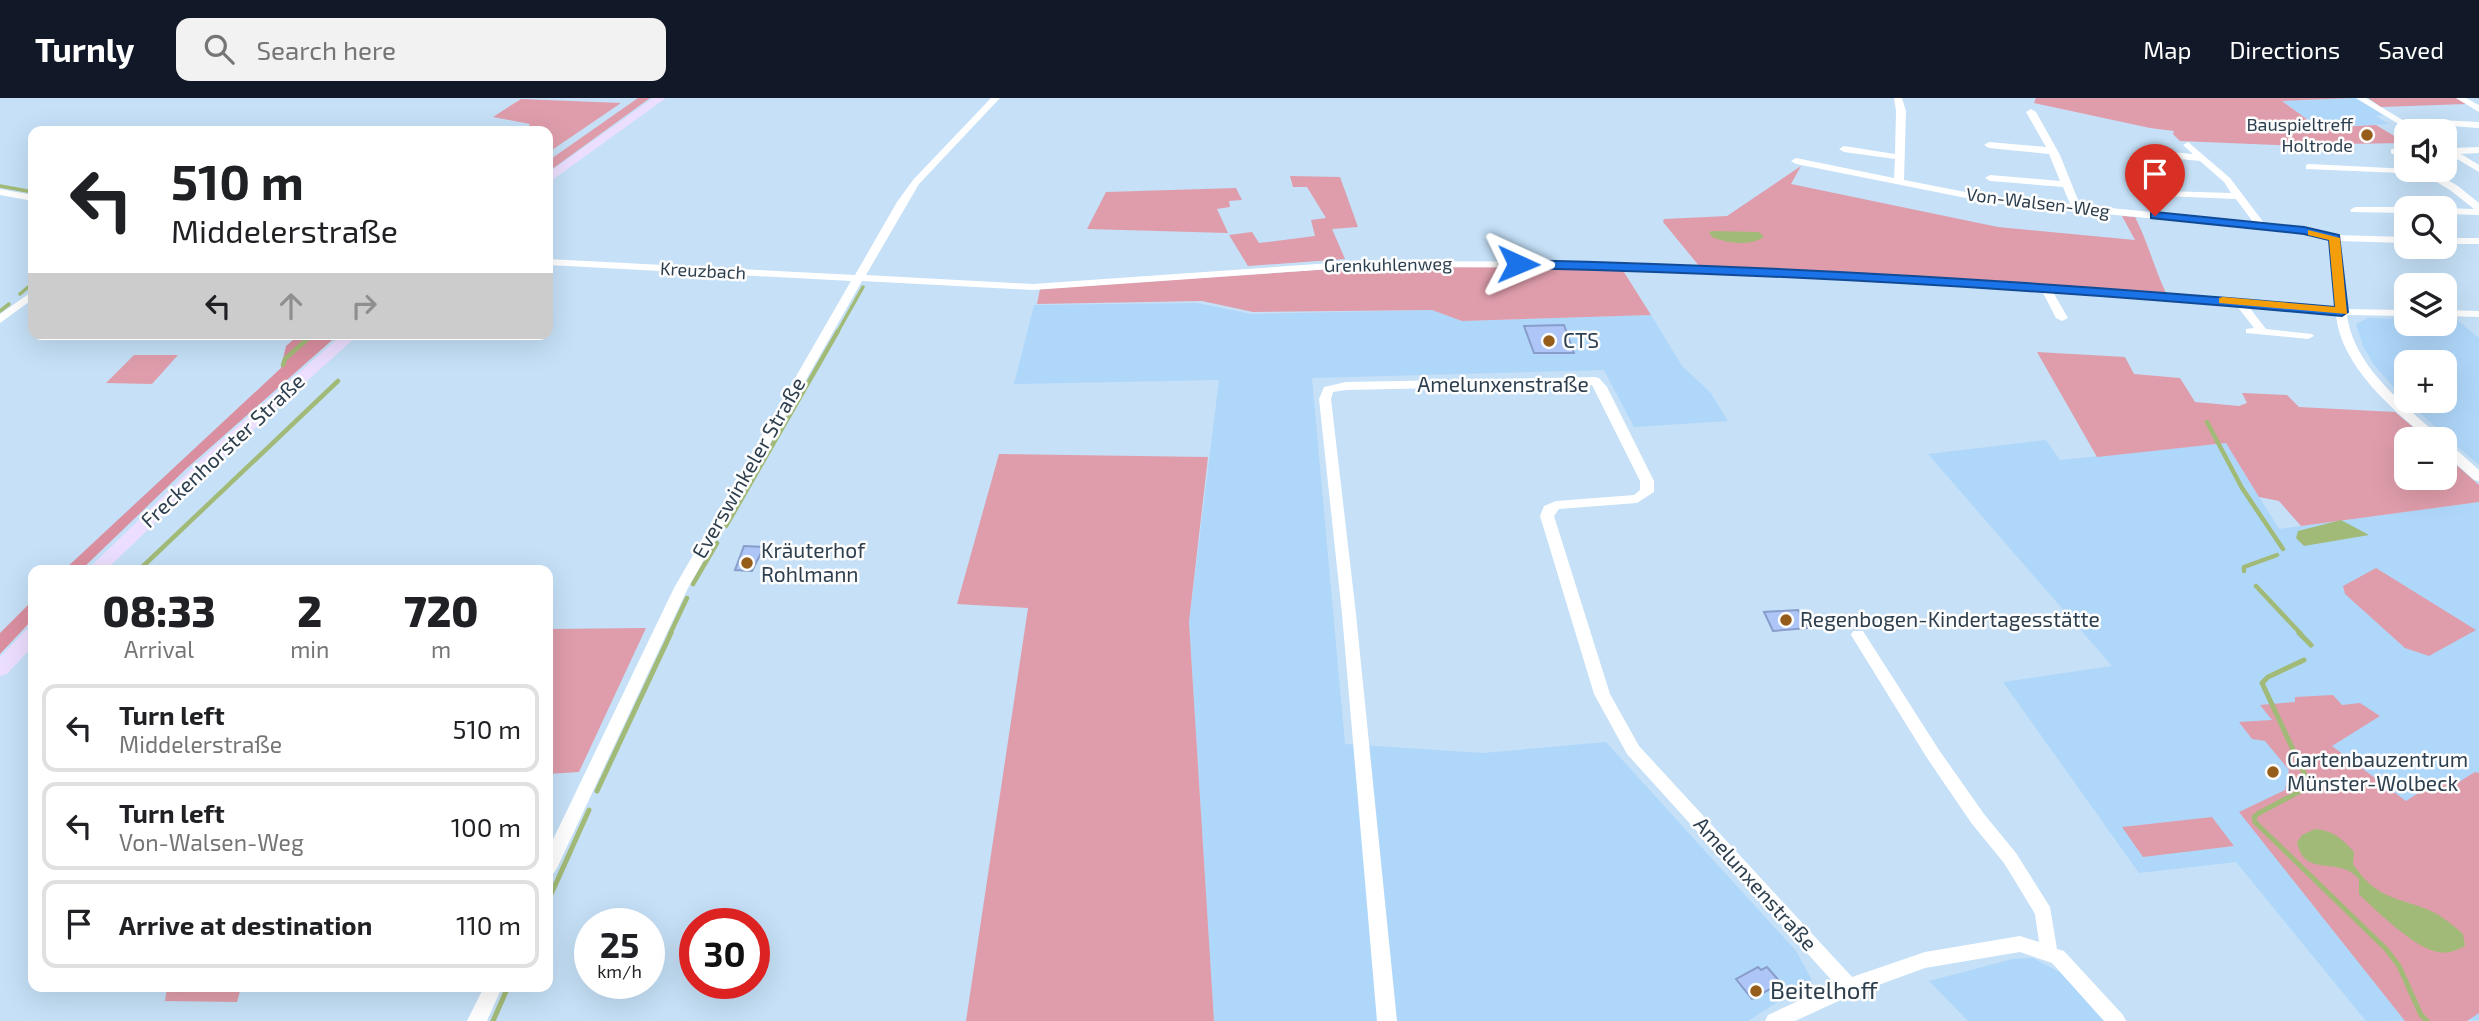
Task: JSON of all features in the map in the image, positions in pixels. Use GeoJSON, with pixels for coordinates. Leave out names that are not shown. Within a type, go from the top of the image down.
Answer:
{"type":"FeatureCollection","features":[{"type":"Feature","properties":{"kind":"main road"},"geometry":{"type":"LineString","coordinates":[[553,175],[660,98]]}},
{"type":"Feature","properties":{"kind":"main road","name":"Freckenhorster Straße"},"geometry":{"type":"LineString","coordinates":[[101,565],[223,448],[345,340]]}},
{"type":"Feature","properties":{"kind":"main road"},"geometry":{"type":"LineString","coordinates":[[0,669],[28,640]]}},
{"type":"Feature","properties":{"kind":"street","name":"Everswinkeler Straße"},"geometry":{"type":"LineString","coordinates":[[553,857],[680,590],[857,279],[916,182],[996,98]]}},
{"type":"Feature","properties":{"kind":"street"},"geometry":{"type":"LineString","coordinates":[[1898,98],[1901,111],[1899,181]]}},
{"type":"Feature","properties":{"kind":"street"},"geometry":{"type":"LineString","coordinates":[[2360,98],[2396,119]]}},
{"type":"Feature","properties":{"kind":"street"},"geometry":{"type":"LineString","coordinates":[[2460,98],[2479,109]]}},
{"type":"Feature","properties":{"kind":"street"},"geometry":{"type":"LineString","coordinates":[[2031,112],[2053,151],[2076,208]]}},
{"type":"Feature","properties":{"kind":"street"},"geometry":{"type":"LineString","coordinates":[[2457,124],[2479,125]]}},
{"type":"Feature","properties":{"kind":"street"},"geometry":{"type":"LineString","coordinates":[[1989,145],[2053,151]]}},
{"type":"Feature","properties":{"kind":"street"},"geometry":{"type":"LineString","coordinates":[[2188,145],[2227,180],[2261,226]]}},
{"type":"Feature","properties":{"kind":"street"},"geometry":{"type":"LineString","coordinates":[[1844,149],[1898,157]]}},
{"type":"Feature","properties":{"kind":"street"},"geometry":{"type":"LineString","coordinates":[[2457,149],[2479,150]]}},
{"type":"Feature","properties":{"kind":"street"},"geometry":{"type":"LineString","coordinates":[[2139,152],[2203,158]]}},
{"type":"Feature","properties":{"kind":"street"},"geometry":{"type":"LineString","coordinates":[[2457,155],[2479,169]]}},
{"type":"Feature","properties":{"kind":"street","name":"Von-Walsen-Weg"},"geometry":{"type":"LineString","coordinates":[[1796,161],[1991,200],[2304,230],[2334,238],[2394,240]]}},
{"type":"Feature","properties":{"kind":"street"},"geometry":{"type":"LineString","coordinates":[[2309,167],[2394,169]]}},
{"type":"Feature","properties":{"kind":"street"},"geometry":{"type":"LineString","coordinates":[[1990,178],[2066,184]]}},
{"type":"Feature","properties":{"kind":"street"},"geometry":{"type":"LineString","coordinates":[[2444,182],[2479,210]]}},
{"type":"Feature","properties":{"kind":"street"},"geometry":{"type":"LineString","coordinates":[[0,192],[28,197]]}},
{"type":"Feature","properties":{"kind":"street"},"geometry":{"type":"LineString","coordinates":[[2167,194],[2239,196]]}},
{"type":"Feature","properties":{"kind":"street"},"geometry":{"type":"LineString","coordinates":[[2355,210],[2394,210]]}},
{"type":"Feature","properties":{"kind":"street"},"geometry":{"type":"LineString","coordinates":[[2457,211],[2479,210]]}},
{"type":"Feature","properties":{"kind":"street"},"geometry":{"type":"LineString","coordinates":[[2334,238],[2343,328],[2358,360],[2389,398],[2422,427]]}},
{"type":"Feature","properties":{"kind":"street"},"geometry":{"type":"LineString","coordinates":[[2457,240],[2479,241]]}},
{"type":"Feature","properties":{"kind":"street","name":"Kreuzbach"},"geometry":{"type":"LineString","coordinates":[[553,262],[857,279]]}},
{"type":"Feature","properties":{"kind":"street","name":"Grenkuhlenweg"},"geometry":{"type":"LineString","coordinates":[[857,279],[1033,287],[1360,264],[1692,268],[2045,287],[2342,312],[2394,313]]}},
{"type":"Feature","properties":{"kind":"street"},"geometry":{"type":"LineString","coordinates":[[2045,287],[2062,318]]}},
{"type":"Feature","properties":{"kind":"street"},"geometry":{"type":"LineString","coordinates":[[0,320],[28,298]]}},
{"type":"Feature","properties":{"kind":"street"},"geometry":{"type":"LineString","coordinates":[[2240,302],[2256,331],[2308,336]]}},
{"type":"Feature","properties":{"kind":"street"},"geometry":{"type":"LineString","coordinates":[[2457,313],[2479,314]]}},
{"type":"Feature","properties":{"kind":"street","name":"Amelunxenstraße"},"geometry":{"type":"LineString","coordinates":[[1387,1021],[1349,614],[1325,399],[1328,390],[1346,386],[1595,381],[1601,387],[1647,481],[1647,492],[1637,499],[1556,505],[1549,509],[1547,516],[1602,694],[1633,750],[1849,987]]}},
{"type":"Feature","properties":{"kind":"street"},"geometry":{"type":"LineString","coordinates":[[2457,458],[2479,477]]}},
{"type":"Feature","properties":{"kind":"street"},"geometry":{"type":"LineString","coordinates":[[1858,635],[1933,754],[1978,819],[2010,858],[2044,912],[2049,954]]}},
{"type":"Feature","properties":{"kind":"street"},"geometry":{"type":"LineString","coordinates":[[1775,1021],[1849,987],[1925,960],[2020,944],[2058,957],[2116,1021]]}},
{"type":"Feature","properties":{"kind":"street"},"geometry":{"type":"LineString","coordinates":[[477,1021],[491,992]]}},
{"type":"Feature","properties":{"kind":"shaded area"},"geometry":{"type":"Polygon","coordinates":[[[638,98],[650,98],[553,168],[553,158],[638,98]]]}},
{"type":"Feature","properties":{"kind":"shaded area"},"geometry":{"type":"Polygon","coordinates":[[[2036,98],[2353,98],[2282,101],[2319,128],[2376,125],[2394,136],[2394,143],[2342,144],[2348,148],[2180,141],[2173,134],[2174,131],[2034,103],[2036,98]]]}},
{"type":"Feature","properties":{"kind":"shaded area"},"geometry":{"type":"Polygon","coordinates":[[[2355,98],[2384,115],[2376,116],[2389,124],[2319,128],[2281,100],[2355,98]]]}},
{"type":"Feature","properties":{"kind":"shaded area"},"geometry":{"type":"Polygon","coordinates":[[[2368,98],[2456,98],[2466,104],[2381,107],[2368,98]]]}},
{"type":"Feature","properties":{"kind":"shaded area"},"geometry":{"type":"Polygon","coordinates":[[[521,99],[621,103],[553,149],[553,126],[529,126],[530,124],[493,117],[521,99]]]}},
{"type":"Feature","properties":{"kind":"shaded area"},"geometry":{"type":"Polygon","coordinates":[[[1801,166],[1791,184],[1998,227],[2135,240],[2122,216],[2135,217],[2166,293],[1700,267],[1663,222],[1664,219],[1727,216],[1801,166]]]}},
{"type":"Feature","properties":{"kind":"shaded area"},"geometry":{"type":"Polygon","coordinates":[[[1290,176],[1340,177],[1358,227],[1332,229],[1345,259],[1248,266],[1229,235],[1252,232],[1259,243],[1315,236],[1311,220],[1326,218],[1307,187],[1293,187],[1290,176]]]}},
{"type":"Feature","properties":{"kind":"shaded area"},"geometry":{"type":"Polygon","coordinates":[[[1236,188],[1242,200],[1229,201],[1230,207],[1217,209],[1228,233],[1087,229],[1106,192],[1236,188]]]}},
{"type":"Feature","properties":{"kind":"shaded area"},"geometry":{"type":"Polygon","coordinates":[[[1709,232],[1759,232],[1764,237],[1746,243],[1732,242],[1712,237],[1709,232]]]}},
{"type":"Feature","properties":{"kind":"shaded area"},"geometry":{"type":"Polygon","coordinates":[[[1359,267],[1622,269],[1651,315],[1462,321],[1432,310],[1253,312],[1202,301],[1037,304],[1040,289],[1359,267]]]}},
{"type":"Feature","properties":{"kind":"shaded area"},"geometry":{"type":"Polygon","coordinates":[[[1197,303],[1251,314],[1432,310],[1462,321],[1651,315],[1682,366],[1710,392],[1728,421],[1634,427],[1604,370],[1312,378],[1345,744],[1483,753],[1606,742],[1796,951],[1812,980],[1748,1021],[1214,1021],[1189,622],[1219,380],[1014,384],[1034,305],[1197,303]]]}},
{"type":"Feature","properties":{"kind":"shaded area"},"geometry":{"type":"Polygon","coordinates":[[[2368,318],[2394,319],[2394,336],[2457,336],[2457,320],[2479,338],[2479,465],[2457,446],[2457,427],[2436,427],[2420,413],[2457,413],[2457,350],[2394,350],[2394,388],[2374,365],[2363,346],[2356,324],[2368,318]]]}},
{"type":"Feature","properties":{"kind":"shaded area"},"geometry":{"type":"Polygon","coordinates":[[[293,340],[332,340],[187,468],[86,565],[69,565],[281,368],[286,346],[293,340]]]}},
{"type":"Feature","properties":{"kind":"shaded area"},"geometry":{"type":"Polygon","coordinates":[[[2037,352],[2125,357],[2134,374],[2180,378],[2195,402],[2239,406],[2247,403],[2242,393],[2287,395],[2299,407],[2394,412],[2413,427],[2394,427],[2394,490],[2457,490],[2457,466],[2479,485],[2479,502],[2301,526],[2279,501],[2259,497],[2226,443],[2097,457],[2037,352]]]}},
{"type":"Feature","properties":{"kind":"shaded area"},"geometry":{"type":"Polygon","coordinates":[[[134,355],[178,355],[152,384],[106,383],[134,355]]]}},
{"type":"Feature","properties":{"kind":"shaded area","name":"Gartenbauzentrum Münster-Wolbeck"},"geometry":{"type":"Polygon","coordinates":[[[2046,440],[2060,460],[2226,443],[2279,529],[2479,502],[2479,1020],[2366,1021],[2236,862],[2139,873],[2003,682],[2112,666],[1928,454],[2046,440]]]}},
{"type":"Feature","properties":{"kind":"shaded area"},"geometry":{"type":"Polygon","coordinates":[[[999,454],[1208,457],[1189,622],[1214,1021],[966,1021],[1028,608],[957,604],[999,454]]]}},
{"type":"Feature","properties":{"kind":"shaded area"},"geometry":{"type":"Polygon","coordinates":[[[2341,520],[2369,535],[2304,546],[2296,538],[2298,531],[2341,520]]]}},
{"type":"Feature","properties":{"kind":"shaded area"},"geometry":{"type":"Polygon","coordinates":[[[2376,568],[2476,630],[2429,656],[2405,648],[2345,594],[2343,586],[2376,568]]]}},
{"type":"Feature","properties":{"kind":"shaded area"},"geometry":{"type":"Polygon","coordinates":[[[28,605],[28,624],[0,654],[0,633],[28,605]]]}},
{"type":"Feature","properties":{"kind":"shaded area"},"geometry":{"type":"Polygon","coordinates":[[[646,628],[579,772],[553,774],[553,629],[646,628]]]}},
{"type":"Feature","properties":{"kind":"shaded area"},"geometry":{"type":"Polygon","coordinates":[[[2333,695],[2342,705],[2360,703],[2380,716],[2332,746],[2406,801],[2442,778],[2454,785],[2475,772],[2479,773],[2479,1013],[2467,1021],[2405,1021],[2239,812],[2285,790],[2289,770],[2265,741],[2252,739],[2239,722],[2272,720],[2260,705],[2295,702],[2295,697],[2333,695]]]}},
{"type":"Feature","properties":{"kind":"shaded area"},"geometry":{"type":"Polygon","coordinates":[[[2212,817],[2234,846],[2143,857],[2122,827],[2212,817]]]}},
{"type":"Feature","properties":{"kind":"shaded area"},"geometry":{"type":"Polygon","coordinates":[[[2315,829],[2332,833],[2345,843],[2354,852],[2353,864],[2375,888],[2444,918],[2463,934],[2465,946],[2442,953],[2419,944],[2396,928],[2359,894],[2359,879],[2351,872],[2307,860],[2297,842],[2302,835],[2315,829]]]}},
{"type":"Feature","properties":{"kind":"shaded area"},"geometry":{"type":"Polygon","coordinates":[[[2033,958],[2065,975],[2105,1021],[1968,1021],[1929,981],[2013,959],[2033,958]]]}},
{"type":"Feature","properties":{"kind":"shaded area"},"geometry":{"type":"Polygon","coordinates":[[[166,992],[240,992],[237,1002],[165,1001],[166,992]]]}},
{"type":"Feature","properties":{"kind":"building","name":"CTS"},"geometry":{"type":"Polygon","coordinates":[[[1564,325],[1574,353],[1534,353],[1524,326],[1564,325]]]}},
{"type":"Feature","properties":{"kind":"building","name":"Kräuterhof Rohlmann"},"geometry":{"type":"Polygon","coordinates":[[[744,546],[764,547],[752,571],[735,570],[744,546]]]}},
{"type":"Feature","properties":{"kind":"building","name":"Regenbogen-Kindertagesstätte"},"geometry":{"type":"Polygon","coordinates":[[[1798,610],[1808,628],[1773,631],[1764,612],[1798,610]]]}},
{"type":"Feature","properties":{"kind":"building","name":"Beitelhoff"},"geometry":{"type":"Polygon","coordinates":[[[1758,967],[1761,970],[1767,967],[1781,983],[1752,999],[1736,979],[1758,967]]]}},
{"type":"Feature","properties":{"kind":"waterway"},"geometry":{"type":"LineString","coordinates":[[0,186],[28,191]]}},
{"type":"Feature","properties":{"kind":"waterway"},"geometry":{"type":"LineString","coordinates":[[20,294],[28,287]]}},
{"type":"Feature","properties":{"kind":"waterway"},"geometry":{"type":"LineString","coordinates":[[837,333],[863,287]]}},
{"type":"Feature","properties":{"kind":"waterway"},"geometry":{"type":"LineString","coordinates":[[0,311],[9,304]]}},
{"type":"Feature","properties":{"kind":"waterway"},"geometry":{"type":"LineString","coordinates":[[726,526],[838,331]]}},
{"type":"Feature","properties":{"kind":"waterway"},"geometry":{"type":"LineString","coordinates":[[283,365],[285,359],[306,340]]}},
{"type":"Feature","properties":{"kind":"waterway"},"geometry":{"type":"LineString","coordinates":[[144,565],[338,381]]}},
{"type":"Feature","properties":{"kind":"waterway"},"geometry":{"type":"LineString","coordinates":[[2207,422],[2242,488],[2283,549]]}},
{"type":"Feature","properties":{"kind":"waterway"},"geometry":{"type":"LineString","coordinates":[[693,584],[717,543]]}},
{"type":"Feature","properties":{"kind":"waterway"},"geometry":{"type":"LineString","coordinates":[[2244,571],[2244,567],[2277,555]]}},
{"type":"Feature","properties":{"kind":"waterway"},"geometry":{"type":"LineString","coordinates":[[2256,586],[2301,634]]}},
{"type":"Feature","properties":{"kind":"waterway"},"geometry":{"type":"LineString","coordinates":[[670,634],[687,598]]}},
{"type":"Feature","properties":{"kind":"waterway"},"geometry":{"type":"LineString","coordinates":[[597,791],[671,633]]}},
{"type":"Feature","properties":{"kind":"waterway"},"geometry":{"type":"LineString","coordinates":[[2299,633],[2311,645]]}},
{"type":"Feature","properties":{"kind":"waterway"},"geometry":{"type":"LineString","coordinates":[[2304,660],[2268,677],[2262,683],[2310,786],[2259,813],[2254,817],[2255,822],[2386,949],[2399,966],[2421,1015],[2427,1021]]}},
{"type":"Feature","properties":{"kind":"waterway"},"geometry":{"type":"LineString","coordinates":[[553,890],[589,810]]}},
{"type":"Feature","properties":{"kind":"waterway"},"geometry":{"type":"LineString","coordinates":[[493,1021],[506,992]]}},
{"type":"Feature","properties":{"kind":"slow traffic"},"geometry":{"type":"LineString","coordinates":[[2223,301],[2342,312],[2334,238],[2313,232]]}},
{"type":"Feature","properties":{"kind":"place","name":"Bauspieltreff Holtrode"},"geometry":{"type":"Point","coordinates":[2367,135]}},
{"type":"Feature","properties":{"kind":"place","name":"CTS"},"geometry":{"type":"Point","coordinates":[1549,341]}},
{"type":"Feature","properties":{"kind":"place","name":"Kräuterhof Rohlmann"},"geometry":{"type":"Point","coordinates":[747,563]}},
{"type":"Feature","properties":{"kind":"place","name":"Regenbogen-Kindertagesstätte"},"geometry":{"type":"Point","coordinates":[1786,620]}},
{"type":"Feature","properties":{"kind":"place","name":"Gartenbauzentrum Münster-Wolbeck"},"geometry":{"type":"Point","coordinates":[2273,772]}},
{"type":"Feature","properties":{"kind":"place","name":"Beitelhoff"},"geometry":{"type":"Point","coordinates":[1756,991]}},
{"type":"Feature","properties":{"kind":"route"},"geometry":{"type":"LineString","coordinates":[[1518,264],[1626,265],[1948,281],[2142,294],[2342,312],[2334,238],[2304,230],[2155,216]]}}]}
